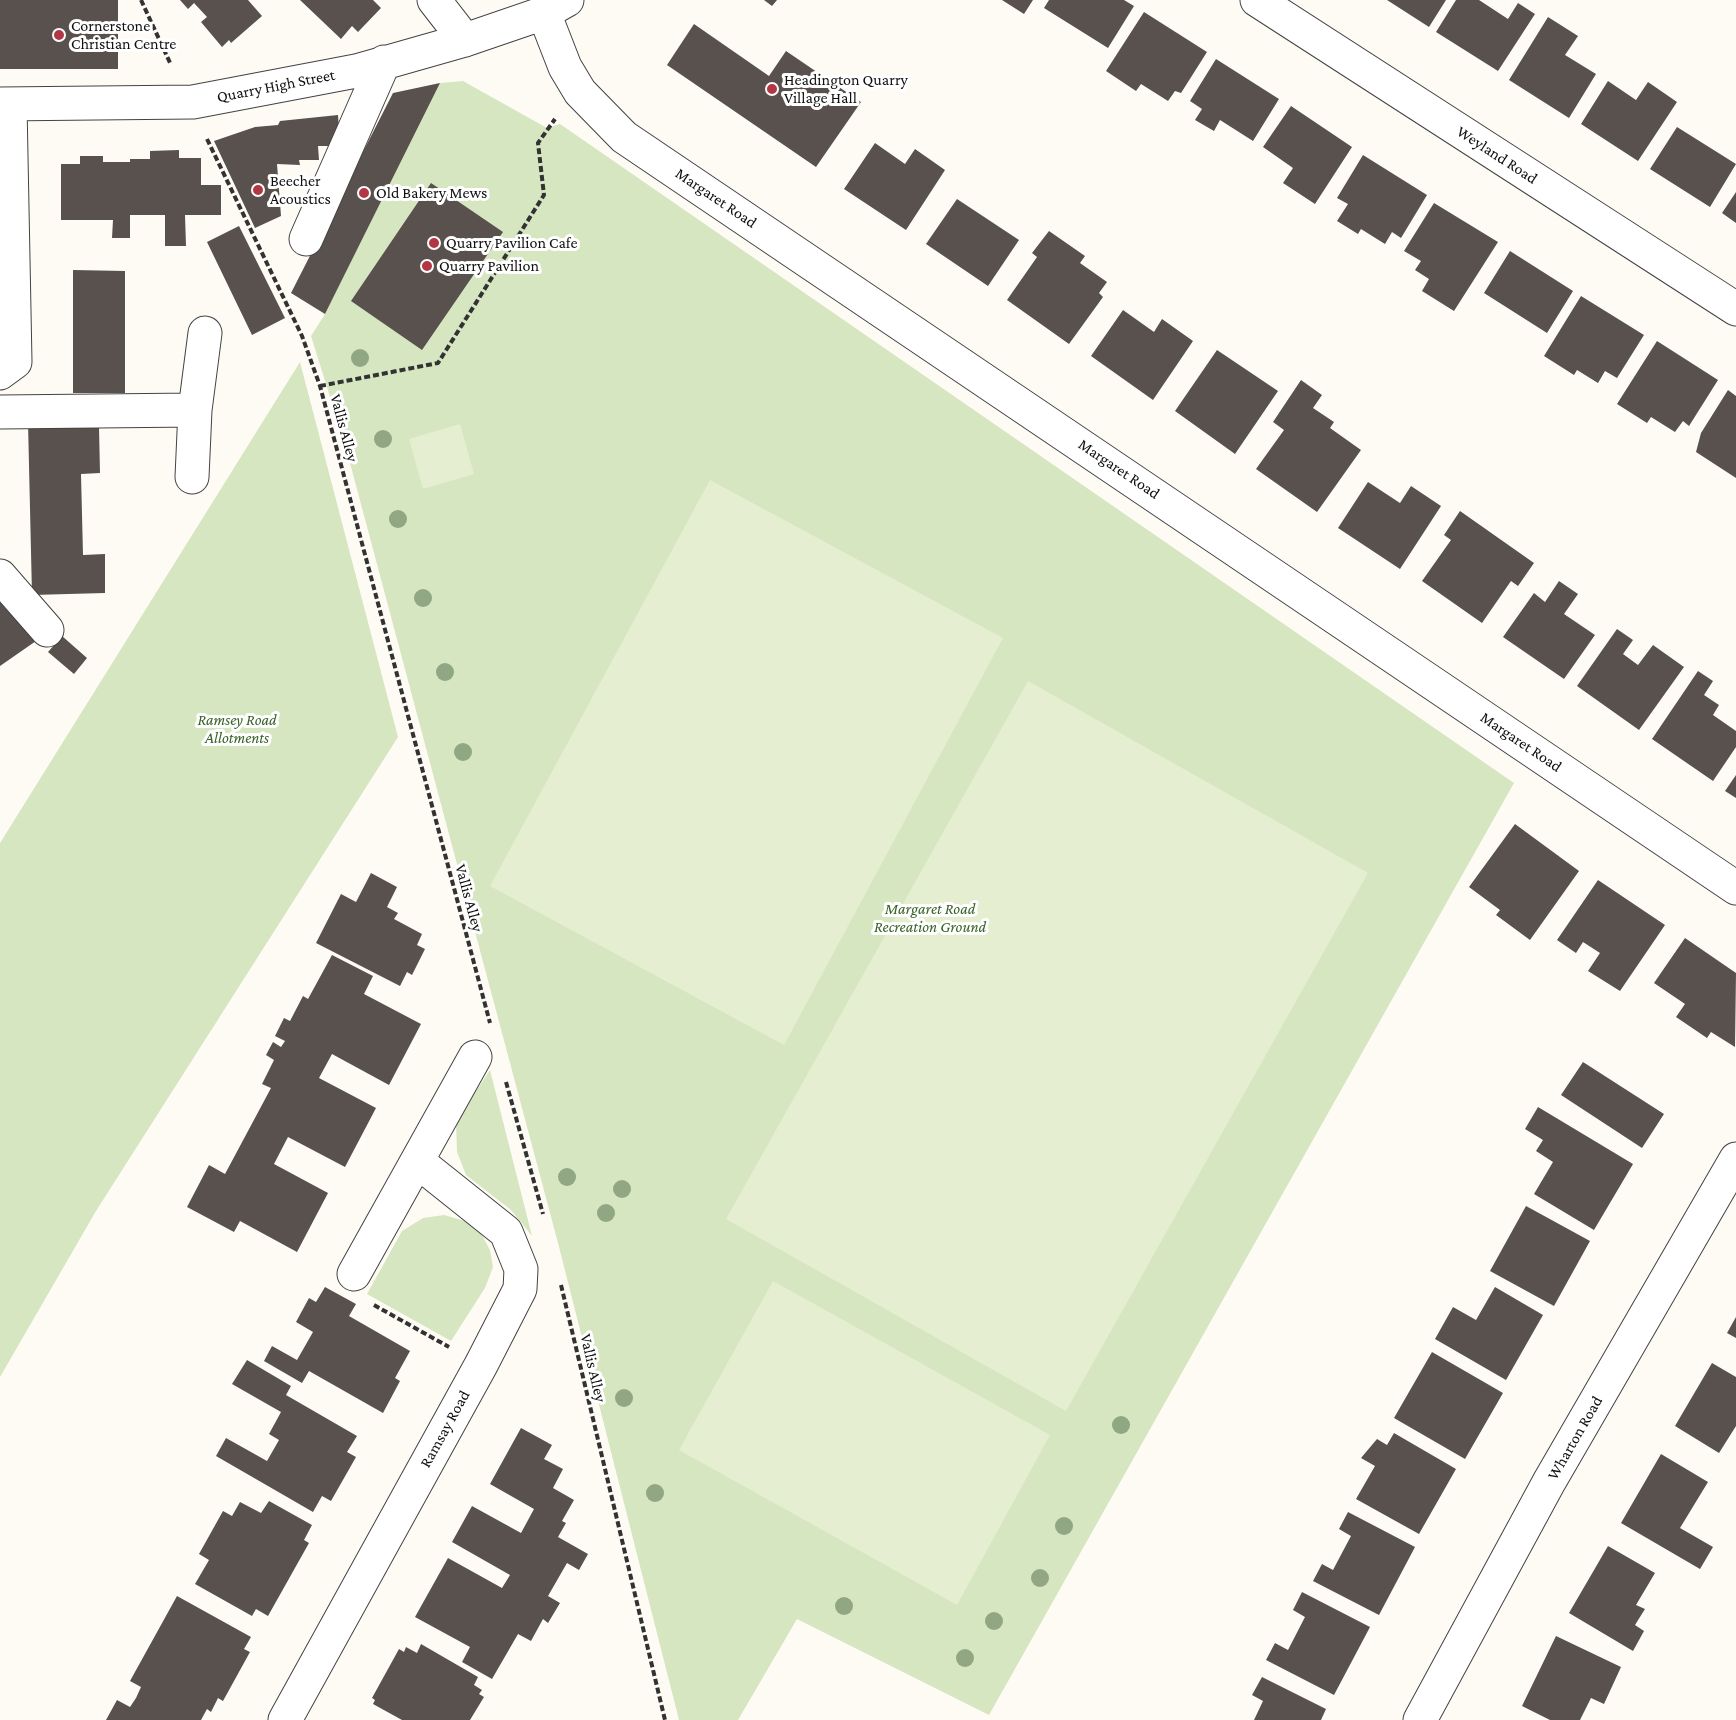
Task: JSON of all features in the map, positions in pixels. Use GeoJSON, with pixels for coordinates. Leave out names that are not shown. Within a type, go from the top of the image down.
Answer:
{"type":"FeatureCollection","features":[{"type":"Feature","properties":{"kind":"street"},"geometry":{"type":"LineString","coordinates":[[434,0],[465,40]]}},
{"type":"Feature","properties":{"kind":"street","name":"Weyland Road"},"geometry":{"type":"LineString","coordinates":[[1257,0],[1736,309]]}},
{"type":"Feature","properties":{"kind":"street","name":"Quarry High Street"},"geometry":{"type":"LineString","coordinates":[[5,104],[190,102],[356,71],[465,40],[555,6]]}},
{"type":"Feature","properties":{"kind":"street","name":"Margaret Road"},"geometry":{"type":"LineString","coordinates":[[555,6],[565,67],[580,92],[624,137],[1736,888]]}},
{"type":"Feature","properties":{"kind":"street"},"geometry":{"type":"LineString","coordinates":[[306,239],[384,62]]}},
{"type":"Feature","properties":{"kind":"street"},"geometry":{"type":"LineString","coordinates":[[0,373],[15,362],[5,104]]}},
{"type":"Feature","properties":{"kind":"street"},"geometry":{"type":"LineString","coordinates":[[192,477],[195,410],[206,333]]}},
{"type":"Feature","properties":{"kind":"street"},"geometry":{"type":"LineString","coordinates":[[0,412],[195,410]]}},
{"type":"Feature","properties":{"kind":"street"},"geometry":{"type":"LineString","coordinates":[[0,576],[47,630]]}},
{"type":"Feature","properties":{"kind":"street"},"geometry":{"type":"LineString","coordinates":[[354,1274],[417,1161],[489,1064]]}},
{"type":"Feature","properties":{"kind":"street","name":"Wharton Road"},"geometry":{"type":"LineString","coordinates":[[1420,1720],[1549,1482],[1736,1159]]}},
{"type":"Feature","properties":{"kind":"street","name":"Ramsay Road"},"geometry":{"type":"LineString","coordinates":[[285,1720],[481,1365],[520,1288],[521,1269],[506,1232],[417,1161]]}},
{"type":"Feature","properties":{"kind":"path","name":"Vallis Alley"},"geometry":{"type":"LineString","coordinates":[[141,0],[302,336],[320,386],[491,1026]]}},
{"type":"Feature","properties":{"kind":"path"},"geometry":{"type":"LineString","coordinates":[[320,386],[438,363],[544,195],[538,143],[547,128],[580,92]]}},
{"type":"Feature","properties":{"kind":"path"},"geometry":{"type":"LineString","coordinates":[[489,1064],[544,1218]]}},
{"type":"Feature","properties":{"kind":"path"},"geometry":{"type":"LineString","coordinates":[[354,1274],[346,1289],[481,1365]]}},
{"type":"Feature","properties":{"kind":"path","name":"Vallis Alley"},"geometry":{"type":"LineString","coordinates":[[559,1275],[665,1720]]}},
{"type":"Feature","properties":{"kind":"green space","name":"Margaret Road Recreation Ground"},"geometry":{"type":"Polygon","coordinates":[[[463,81],[547,128],[560,124],[1514,783],[989,1715],[797,1619],[738,1720],[679,1720],[558,1243],[346,448],[311,336],[325,314],[440,83],[463,81]]]}},
{"type":"Feature","properties":{"kind":"green space","name":"Ramsey Road Allotments"},"geometry":{"type":"Polygon","coordinates":[[[300,362],[398,737],[96,1211],[0,1377],[0,843],[300,362]]]}},
{"type":"Feature","properties":{"kind":"green space"},"geometry":{"type":"Polygon","coordinates":[[[460,424],[474,474],[423,489],[409,439],[460,424]]]}},
{"type":"Feature","properties":{"kind":"green space"},"geometry":{"type":"Polygon","coordinates":[[[710,480],[1003,638],[784,1045],[490,886],[710,480]]]}},
{"type":"Feature","properties":{"kind":"green space"},"geometry":{"type":"Polygon","coordinates":[[[1028,681],[1368,873],[1066,1411],[726,1219],[1028,681]]]}},
{"type":"Feature","properties":{"kind":"green space"},"geometry":{"type":"Polygon","coordinates":[[[490,1070],[532,1236],[511,1210],[466,1175],[457,1152],[456,1121],[490,1070]]]}},
{"type":"Feature","properties":{"kind":"green space"},"geometry":{"type":"Polygon","coordinates":[[[444,1215],[465,1221],[482,1235],[490,1250],[493,1267],[485,1288],[451,1341],[367,1294],[402,1231],[423,1218],[444,1215]]]}},
{"type":"Feature","properties":{"kind":"green space"},"geometry":{"type":"Polygon","coordinates":[[[773,1281],[1050,1435],[957,1605],[679,1450],[773,1281]]]}},
{"type":"Feature","properties":{"kind":"building","name":"Cornerstone Christian Centre"},"geometry":{"type":"Polygon","coordinates":[[[0,0],[118,0],[118,69],[0,69],[0,0]]]}},
{"type":"Feature","properties":{"kind":"building"},"geometry":{"type":"Polygon","coordinates":[[[180,0],[248,0],[262,16],[231,43],[229,40],[222,47],[201,22],[207,17],[194,3],[188,9],[180,0]]]}},
{"type":"Feature","properties":{"kind":"building"},"geometry":{"type":"Polygon","coordinates":[[[300,0],[373,0],[381,8],[358,32],[352,26],[341,39],[300,0]]]}},
{"type":"Feature","properties":{"kind":"building"},"geometry":{"type":"Polygon","coordinates":[[[764,0],[777,0],[772,6],[764,0]]]}},
{"type":"Feature","properties":{"kind":"building"},"geometry":{"type":"Polygon","coordinates":[[[1002,0],[1033,0],[1024,14],[1002,0]]]}},
{"type":"Feature","properties":{"kind":"building"},"geometry":{"type":"Polygon","coordinates":[[[1049,0],[1124,0],[1134,6],[1108,48],[1044,8],[1049,0]]]}},
{"type":"Feature","properties":{"kind":"building"},"geometry":{"type":"Polygon","coordinates":[[[1387,0],[1446,0],[1429,27],[1387,0]]]}},
{"type":"Feature","properties":{"kind":"building"},"geometry":{"type":"Polygon","coordinates":[[[1456,0],[1479,0],[1508,19],[1518,3],[1535,14],[1498,71],[1436,32],[1456,0]]]}},
{"type":"Feature","properties":{"kind":"building"},"geometry":{"type":"Polygon","coordinates":[[[1144,12],[1207,52],[1181,93],[1175,91],[1168,101],[1141,84],[1136,91],[1106,71],[1144,12]]]}},
{"type":"Feature","properties":{"kind":"building"},"geometry":{"type":"Polygon","coordinates":[[[1548,17],[1578,36],[1565,55],[1596,74],[1569,118],[1509,80],[1548,17]]]}},
{"type":"Feature","properties":{"kind":"building","name":"Headington Quarry Village Hall"},"geometry":{"type":"Polygon","coordinates":[[[694,24],[769,76],[786,51],[861,102],[816,167],[667,65],[694,24]]]}},
{"type":"Feature","properties":{"kind":"building"},"geometry":{"type":"Polygon","coordinates":[[[1216,59],[1279,99],[1253,141],[1220,120],[1214,131],[1195,120],[1202,109],[1190,101],[1216,59]]]}},
{"type":"Feature","properties":{"kind":"building"},"geometry":{"type":"Polygon","coordinates":[[[1608,81],[1636,100],[1648,82],[1677,102],[1638,161],[1581,124],[1608,81]]]}},
{"type":"Feature","properties":{"kind":"building","name":"Old Bakery Mews"},"geometry":{"type":"Polygon","coordinates":[[[440,83],[325,314],[291,293],[393,93],[440,83]]]}},
{"type":"Feature","properties":{"kind":"building"},"geometry":{"type":"Polygon","coordinates":[[[1291,106],[1352,147],[1315,204],[1283,183],[1293,168],[1263,147],[1291,106]]]}},
{"type":"Feature","properties":{"kind":"building","name":"Beecher Acoustics"},"geometry":{"type":"Polygon","coordinates":[[[338,115],[340,146],[318,146],[319,160],[299,160],[300,165],[277,164],[281,216],[255,228],[214,141],[255,127],[278,125],[280,121],[338,115]]]}},
{"type":"Feature","properties":{"kind":"building"},"geometry":{"type":"Polygon","coordinates":[[[1677,127],[1736,164],[1710,207],[1650,169],[1677,127]]]}},
{"type":"Feature","properties":{"kind":"building"},"geometry":{"type":"Polygon","coordinates":[[[875,143],[905,164],[915,149],[945,170],[906,230],[844,189],[875,143]]]}},
{"type":"Feature","properties":{"kind":"building"},"geometry":{"type":"Polygon","coordinates":[[[179,150],[179,158],[201,158],[201,185],[221,185],[221,215],[185,215],[186,246],[165,246],[165,215],[130,215],[130,238],[112,238],[113,220],[61,220],[61,164],[80,164],[80,156],[103,156],[103,162],[130,162],[130,159],[150,159],[150,151],[179,150]]]}},
{"type":"Feature","properties":{"kind":"building"},"geometry":{"type":"Polygon","coordinates":[[[1363,155],[1427,195],[1401,238],[1392,232],[1385,244],[1361,229],[1358,234],[1337,221],[1348,204],[1337,198],[1363,155]]]}},
{"type":"Feature","properties":{"kind":"building","name":"Quarry Pavilion"},"geometry":{"type":"Polygon","coordinates":[[[431,183],[503,232],[422,350],[351,301],[431,183]]]}},
{"type":"Feature","properties":{"kind":"building"},"geometry":{"type":"Polygon","coordinates":[[[1736,192],[1736,223],[1722,213],[1736,192]]]}},
{"type":"Feature","properties":{"kind":"building"},"geometry":{"type":"Polygon","coordinates":[[[957,199],[1019,240],[988,286],[926,244],[957,199]]]}},
{"type":"Feature","properties":{"kind":"building"},"geometry":{"type":"Polygon","coordinates":[[[1434,203],[1498,242],[1454,311],[1422,291],[1429,279],[1415,270],[1421,261],[1404,251],[1434,203]]]}},
{"type":"Feature","properties":{"kind":"building"},"geometry":{"type":"Polygon","coordinates":[[[239,226],[285,318],[252,335],[207,242],[239,226]]]}},
{"type":"Feature","properties":{"kind":"building"},"geometry":{"type":"Polygon","coordinates":[[[1049,231],[1085,256],[1080,263],[1107,282],[1099,293],[1103,297],[1069,344],[1007,300],[1037,257],[1032,253],[1049,231]]]}},
{"type":"Feature","properties":{"kind":"building"},"geometry":{"type":"Polygon","coordinates":[[[1510,251],[1573,291],[1547,333],[1484,293],[1510,251]]]}},
{"type":"Feature","properties":{"kind":"building"},"geometry":{"type":"Polygon","coordinates":[[[73,270],[125,271],[125,393],[73,393],[73,270]]]}},
{"type":"Feature","properties":{"kind":"building"},"geometry":{"type":"Polygon","coordinates":[[[1581,296],[1644,335],[1617,378],[1605,371],[1598,383],[1577,370],[1574,375],[1544,356],[1581,296]]]}},
{"type":"Feature","properties":{"kind":"building"},"geometry":{"type":"Polygon","coordinates":[[[1123,310],[1154,332],[1162,319],[1193,341],[1153,400],[1091,356],[1123,310]]]}},
{"type":"Feature","properties":{"kind":"building"},"geometry":{"type":"Polygon","coordinates":[[[1657,341],[1718,380],[1689,426],[1683,421],[1675,432],[1651,417],[1647,423],[1617,404],[1657,341]]]}},
{"type":"Feature","properties":{"kind":"building"},"geometry":{"type":"Polygon","coordinates":[[[1217,350],[1278,391],[1235,454],[1175,411],[1217,350]]]}},
{"type":"Feature","properties":{"kind":"building"},"geometry":{"type":"Polygon","coordinates":[[[1301,380],[1322,395],[1313,408],[1334,422],[1330,428],[1361,450],[1317,512],[1256,469],[1284,430],[1273,422],[1301,380]]]}},
{"type":"Feature","properties":{"kind":"building"},"geometry":{"type":"Polygon","coordinates":[[[1728,390],[1736,396],[1736,478],[1696,452],[1701,433],[1728,390]]]}},
{"type":"Feature","properties":{"kind":"building"},"geometry":{"type":"Polygon","coordinates":[[[28,422],[99,427],[100,473],[81,474],[83,555],[105,554],[105,593],[32,595],[28,422]]]}},
{"type":"Feature","properties":{"kind":"building"},"geometry":{"type":"Polygon","coordinates":[[[1368,482],[1400,503],[1411,486],[1441,506],[1400,569],[1338,528],[1368,482]]]}},
{"type":"Feature","properties":{"kind":"building"},"geometry":{"type":"Polygon","coordinates":[[[1460,511],[1534,563],[1518,586],[1511,581],[1482,623],[1422,581],[1451,540],[1444,535],[1460,511]]]}},
{"type":"Feature","properties":{"kind":"building"},"geometry":{"type":"Polygon","coordinates":[[[1559,581],[1578,594],[1564,614],[1595,635],[1564,679],[1503,637],[1534,593],[1545,602],[1559,581]]]}},
{"type":"Feature","properties":{"kind":"building"},"geometry":{"type":"Polygon","coordinates":[[[6,598],[36,641],[0,666],[0,602],[6,598]]]}},
{"type":"Feature","properties":{"kind":"building"},"geometry":{"type":"Polygon","coordinates":[[[1617,629],[1633,640],[1623,654],[1638,665],[1653,645],[1684,667],[1639,730],[1577,686],[1617,629]]]}},
{"type":"Feature","properties":{"kind":"building"},"geometry":{"type":"Polygon","coordinates":[[[62,636],[87,658],[74,674],[48,652],[62,636]]]}},
{"type":"Feature","properties":{"kind":"building"},"geometry":{"type":"Polygon","coordinates":[[[1698,671],[1713,681],[1704,695],[1719,705],[1713,715],[1736,731],[1736,747],[1713,781],[1652,739],[1698,671]]]}},
{"type":"Feature","properties":{"kind":"building"},"geometry":{"type":"Polygon","coordinates":[[[1736,775],[1736,798],[1725,791],[1736,775]]]}},
{"type":"Feature","properties":{"kind":"building"},"geometry":{"type":"Polygon","coordinates":[[[1515,824],[1579,871],[1530,940],[1496,915],[1500,910],[1469,887],[1515,824]]]}},
{"type":"Feature","properties":{"kind":"building"},"geometry":{"type":"Polygon","coordinates":[[[371,873],[397,887],[387,907],[398,913],[394,919],[422,934],[417,945],[425,949],[412,975],[407,972],[400,986],[316,943],[341,894],[356,902],[371,873]]]}},
{"type":"Feature","properties":{"kind":"building"},"geometry":{"type":"Polygon","coordinates":[[[1598,880],[1665,925],[1620,991],[1588,971],[1600,953],[1583,942],[1576,953],[1557,940],[1598,880]]]}},
{"type":"Feature","properties":{"kind":"building"},"geometry":{"type":"Polygon","coordinates":[[[1685,938],[1736,973],[1735,1047],[1711,1032],[1707,1038],[1676,1017],[1685,1004],[1654,983],[1685,938]]]}},
{"type":"Feature","properties":{"kind":"building"},"geometry":{"type":"Polygon","coordinates":[[[332,955],[373,976],[364,994],[421,1024],[389,1085],[332,1054],[319,1078],[376,1108],[345,1167],[288,1137],[274,1164],[328,1193],[297,1252],[240,1221],[234,1232],[187,1207],[209,1165],[225,1174],[271,1088],[262,1084],[274,1060],[266,1055],[273,1042],[281,1047],[285,1041],[275,1036],[284,1018],[290,1021],[303,996],[308,999],[332,955]]]}},
{"type":"Feature","properties":{"kind":"building"},"geometry":{"type":"Polygon","coordinates":[[[1583,1062],[1664,1114],[1642,1148],[1561,1095],[1583,1062]]]}},
{"type":"Feature","properties":{"kind":"building"},"geometry":{"type":"Polygon","coordinates":[[[1538,1107],[1633,1164],[1594,1230],[1534,1194],[1553,1162],[1536,1151],[1543,1140],[1525,1129],[1538,1107]]]}},
{"type":"Feature","properties":{"kind":"building"},"geometry":{"type":"Polygon","coordinates":[[[1526,1206],[1590,1241],[1554,1306],[1490,1271],[1526,1206]]]}},
{"type":"Feature","properties":{"kind":"building"},"geometry":{"type":"Polygon","coordinates":[[[325,1287],[356,1304],[349,1316],[410,1351],[395,1378],[400,1381],[383,1413],[309,1371],[302,1383],[264,1361],[272,1346],[297,1360],[313,1332],[296,1322],[309,1298],[316,1302],[325,1287]]]}},
{"type":"Feature","properties":{"kind":"building"},"geometry":{"type":"Polygon","coordinates":[[[1495,1287],[1543,1315],[1506,1380],[1435,1339],[1453,1307],[1476,1320],[1495,1287]]]}},
{"type":"Feature","properties":{"kind":"building"},"geometry":{"type":"Polygon","coordinates":[[[1736,1317],[1736,1338],[1727,1333],[1736,1317]]]}},
{"type":"Feature","properties":{"kind":"building"},"geometry":{"type":"Polygon","coordinates":[[[1432,1352],[1503,1393],[1465,1459],[1394,1418],[1432,1352]]]}},
{"type":"Feature","properties":{"kind":"building"},"geometry":{"type":"Polygon","coordinates":[[[247,1360],[291,1386],[286,1395],[357,1436],[347,1452],[356,1457],[331,1501],[322,1496],[313,1512],[216,1456],[226,1438],[267,1461],[279,1440],[269,1434],[281,1412],[232,1384],[247,1360]]]}},
{"type":"Feature","properties":{"kind":"building"},"geometry":{"type":"Polygon","coordinates":[[[1712,1363],[1736,1377],[1736,1426],[1719,1453],[1675,1426],[1712,1363]]]}},
{"type":"Feature","properties":{"kind":"building"},"geometry":{"type":"Polygon","coordinates":[[[521,1428],[552,1445],[544,1459],[563,1469],[553,1488],[574,1500],[562,1521],[566,1523],[558,1537],[588,1554],[579,1570],[567,1563],[548,1596],[560,1603],[548,1623],[543,1619],[531,1641],[518,1634],[492,1679],[462,1662],[470,1647],[415,1617],[448,1558],[502,1588],[510,1575],[452,1542],[472,1506],[521,1533],[534,1509],[490,1484],[521,1428]]]}},
{"type":"Feature","properties":{"kind":"building"},"geometry":{"type":"Polygon","coordinates":[[[1394,1433],[1456,1469],[1419,1534],[1356,1499],[1375,1466],[1361,1458],[1377,1439],[1387,1445],[1394,1433]]]}},
{"type":"Feature","properties":{"kind":"building"},"geometry":{"type":"Polygon","coordinates":[[[1661,1454],[1708,1482],[1680,1528],[1713,1547],[1700,1569],[1621,1523],[1661,1454]]]}},
{"type":"Feature","properties":{"kind":"building"},"geometry":{"type":"Polygon","coordinates":[[[269,1501],[312,1525],[304,1540],[309,1543],[268,1616],[256,1609],[252,1616],[195,1584],[209,1560],[199,1554],[223,1511],[232,1516],[240,1502],[261,1513],[269,1501]]]}},
{"type":"Feature","properties":{"kind":"building"},"geometry":{"type":"Polygon","coordinates":[[[1348,1512],[1415,1547],[1379,1615],[1313,1581],[1322,1564],[1333,1570],[1351,1536],[1339,1529],[1348,1512]]]}},
{"type":"Feature","properties":{"kind":"building"},"geometry":{"type":"Polygon","coordinates":[[[1608,1546],[1655,1573],[1636,1605],[1645,1609],[1635,1625],[1644,1631],[1633,1651],[1569,1613],[1608,1546]]]}},
{"type":"Feature","properties":{"kind":"building"},"geometry":{"type":"Polygon","coordinates":[[[1302,1592],[1370,1627],[1334,1695],[1266,1660],[1275,1643],[1288,1650],[1305,1617],[1293,1610],[1302,1592]]]}},
{"type":"Feature","properties":{"kind":"building"},"geometry":{"type":"Polygon","coordinates":[[[177,1596],[251,1637],[244,1649],[250,1652],[223,1701],[218,1698],[211,1712],[207,1709],[201,1720],[106,1720],[117,1700],[130,1707],[136,1698],[141,1687],[130,1681],[177,1596]]]}},
{"type":"Feature","properties":{"kind":"building"},"geometry":{"type":"Polygon","coordinates":[[[1556,1636],[1621,1667],[1604,1704],[1591,1698],[1580,1720],[1550,1720],[1522,1706],[1556,1636]]]}},
{"type":"Feature","properties":{"kind":"building"},"geometry":{"type":"Polygon","coordinates":[[[421,1644],[478,1677],[474,1685],[482,1690],[479,1694],[484,1697],[470,1720],[402,1720],[373,1704],[375,1700],[372,1698],[399,1649],[404,1652],[406,1647],[417,1653],[421,1644]]]}},
{"type":"Feature","properties":{"kind":"building"},"geometry":{"type":"Polygon","coordinates":[[[1262,1677],[1326,1709],[1321,1720],[1254,1720],[1263,1701],[1252,1695],[1262,1677]]]}},
{"type":"Feature","properties":{"kind":"place","name":"Cornerstone Christian Centre"},"geometry":{"type":"Point","coordinates":[59,35]}},
{"type":"Feature","properties":{"kind":"place","name":"Headington Quarry Village Hall"},"geometry":{"type":"Point","coordinates":[772,89]}},
{"type":"Feature","properties":{"kind":"place","name":"Beecher Acoustics"},"geometry":{"type":"Point","coordinates":[258,190]}},
{"type":"Feature","properties":{"kind":"place","name":"Old Bakery Mews"},"geometry":{"type":"Point","coordinates":[364,193]}},
{"type":"Feature","properties":{"kind":"place","name":"Quarry Pavilion Cafe"},"geometry":{"type":"Point","coordinates":[434,243]}},
{"type":"Feature","properties":{"kind":"place","name":"Quarry Pavilion"},"geometry":{"type":"Point","coordinates":[427,266]}}]}
